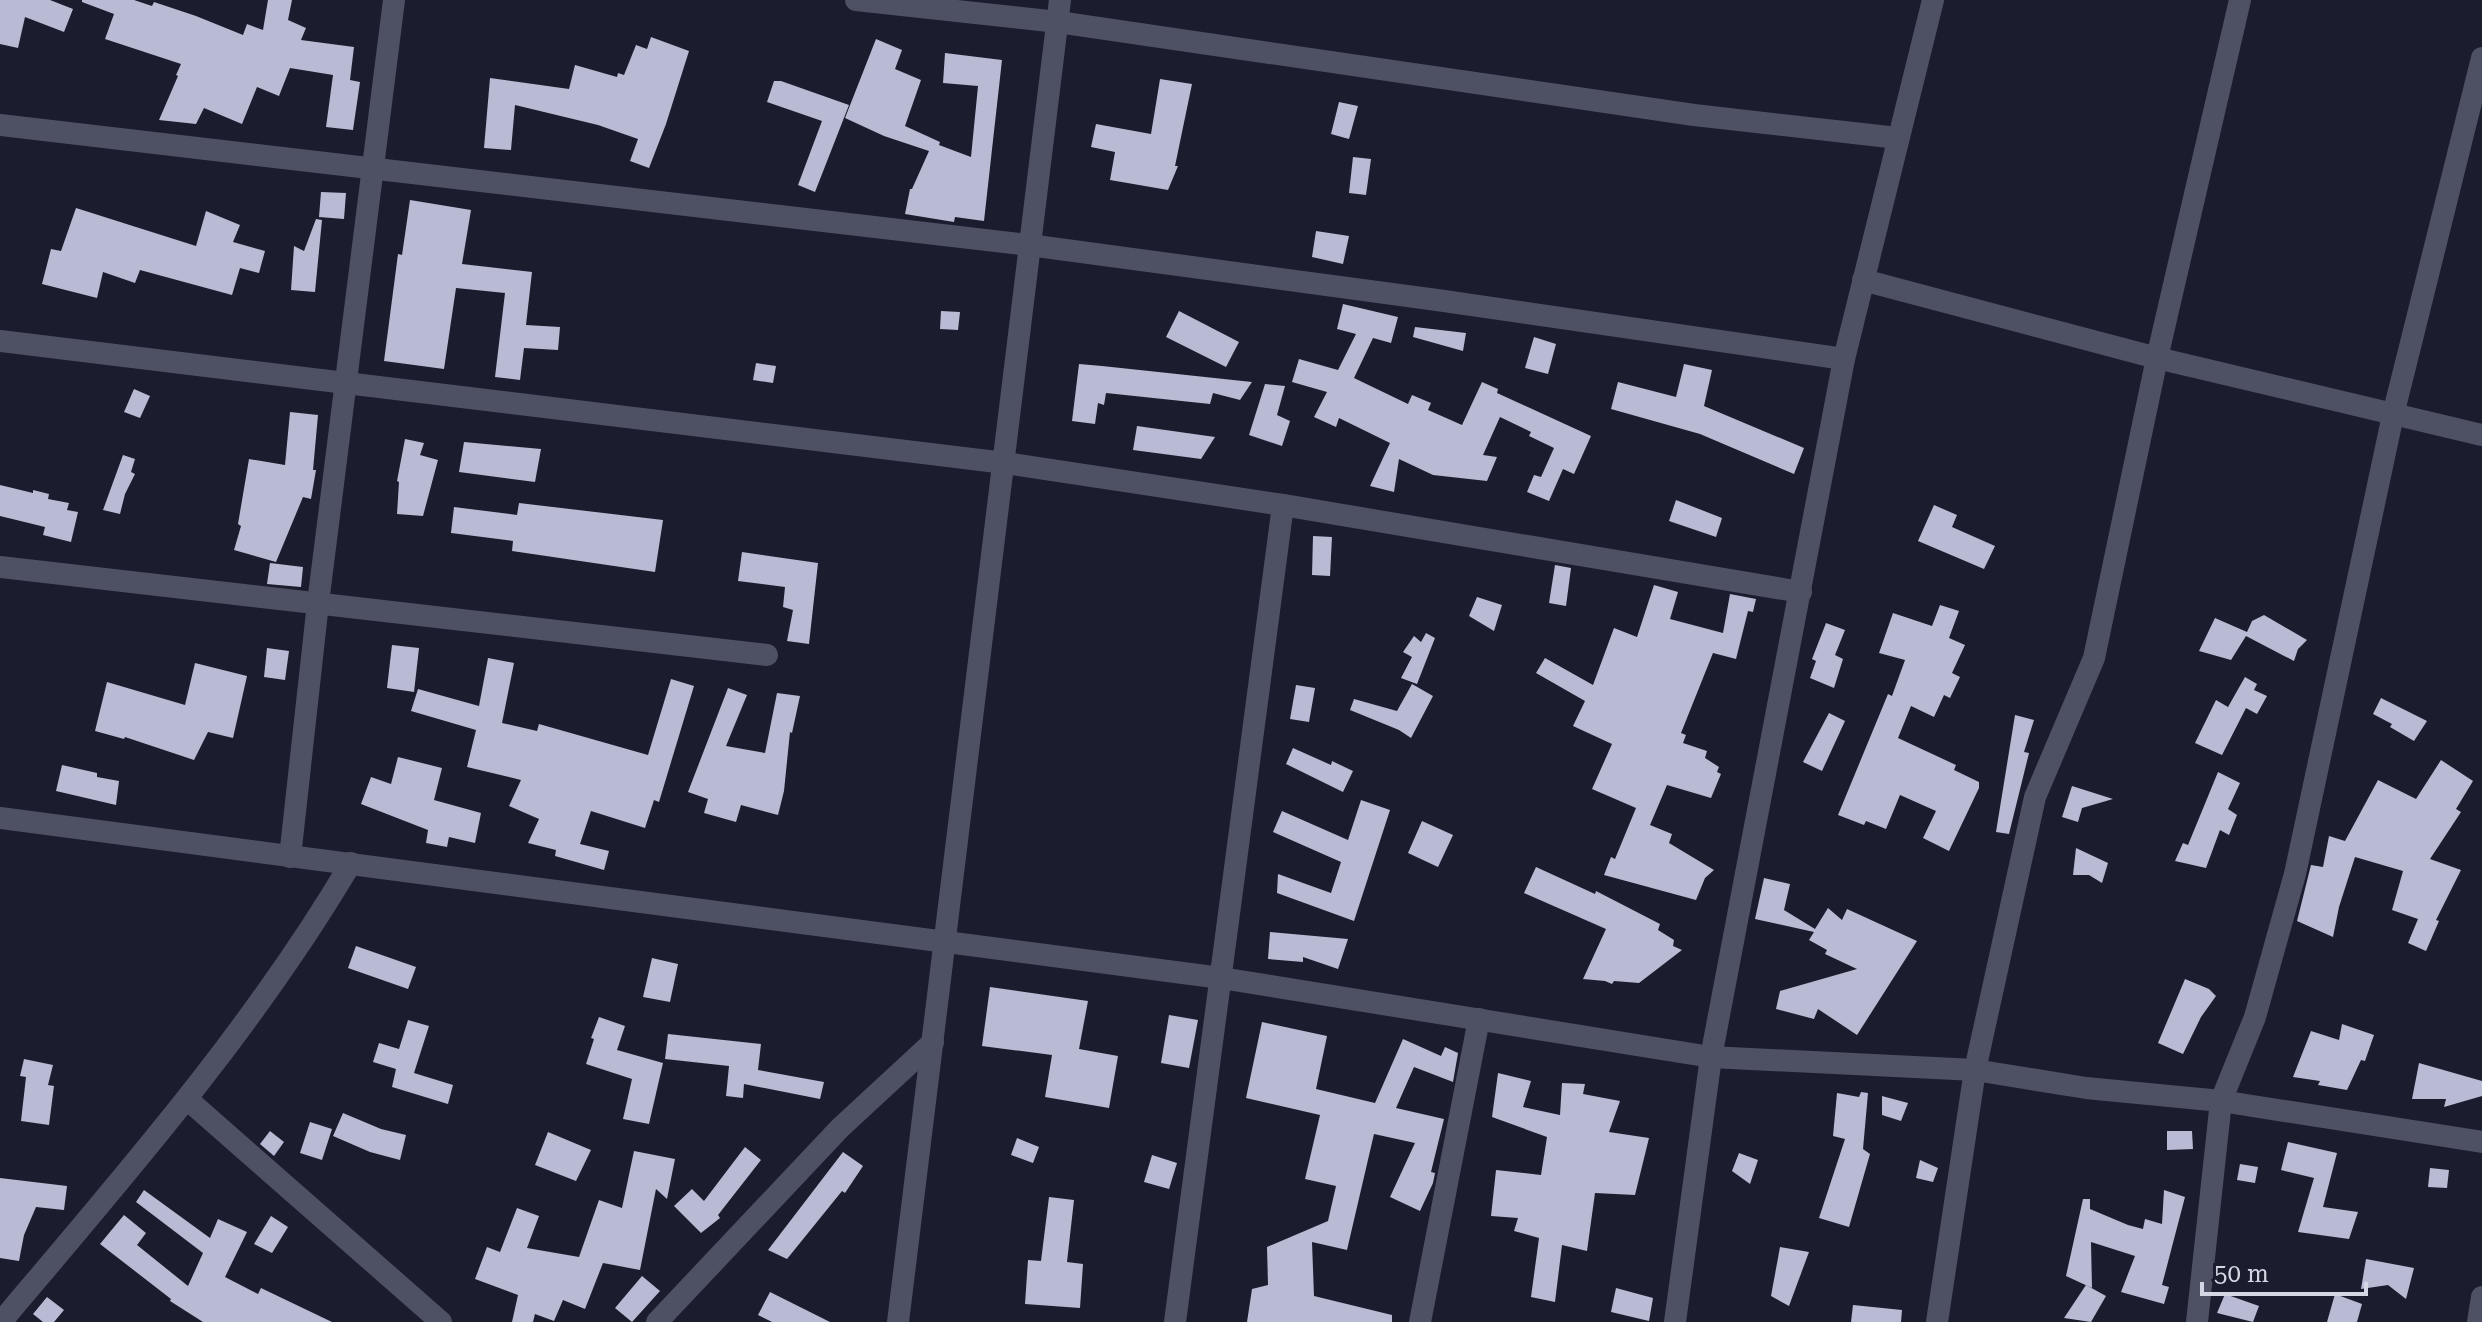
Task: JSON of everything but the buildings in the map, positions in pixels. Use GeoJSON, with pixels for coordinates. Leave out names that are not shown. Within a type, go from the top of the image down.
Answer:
{"type":"FeatureCollection","features":[{"type":"Feature","properties":{"kind":"street"},"geometry":{"type":"LineString","coordinates":[[290,857],[318,603],[394,0]]}},
{"type":"Feature","properties":{"kind":"street"},"geometry":{"type":"LineString","coordinates":[[856,0],[1059,11],[1694,115],[1898,138]]}},
{"type":"Feature","properties":{"kind":"street"},"geometry":{"type":"LineString","coordinates":[[1675,1322],[1711,1057],[1844,359],[1933,0]]}},
{"type":"Feature","properties":{"kind":"street"},"geometry":{"type":"LineString","coordinates":[[1937,1322],[1975,1070],[2035,797],[2094,658],[2157,358],[2240,0]]}},
{"type":"Feature","properties":{"kind":"street"},"geometry":{"type":"LineString","coordinates":[[898,1322],[1059,11]]}},
{"type":"Feature","properties":{"kind":"street"},"geometry":{"type":"LineString","coordinates":[[2197,1322],[2221,1101],[2255,1017],[2295,874],[2393,415],[2482,58]]}},
{"type":"Feature","properties":{"kind":"street"},"geometry":{"type":"LineString","coordinates":[[0,125],[1029,245],[1844,359]]}},
{"type":"Feature","properties":{"kind":"street"},"geometry":{"type":"LineString","coordinates":[[1863,280],[2157,358],[2482,435]]}},
{"type":"Feature","properties":{"kind":"street"},"geometry":{"type":"LineString","coordinates":[[0,341],[1005,463],[1283,505],[1801,592]]}},
{"type":"Feature","properties":{"kind":"street"},"geometry":{"type":"LineString","coordinates":[[1175,1322],[1283,505]]}},
{"type":"Feature","properties":{"kind":"street"},"geometry":{"type":"LineString","coordinates":[[0,567],[767,655]]}},
{"type":"Feature","properties":{"kind":"street"},"geometry":{"type":"LineString","coordinates":[[0,818],[1221,978],[1711,1057],[1975,1070],[2086,1088],[2221,1101],[2482,1142]]}},
{"type":"Feature","properties":{"kind":"street"},"geometry":{"type":"LineString","coordinates":[[2,1320],[187,1099],[293,954],[351,863]]}},
{"type":"Feature","properties":{"kind":"street"},"geometry":{"type":"LineString","coordinates":[[1420,1322],[1479,1019]]}},
{"type":"Feature","properties":{"kind":"street"},"geometry":{"type":"LineString","coordinates":[[657,1322],[840,1128],[933,1042]]}},
{"type":"Feature","properties":{"kind":"street"},"geometry":{"type":"LineString","coordinates":[[187,1099],[441,1322]]}},
{"type":"Feature","properties":{"kind":"street"},"geometry":{"type":"LineString","coordinates":[[2478,1322],[2482,1297]]}}]}
